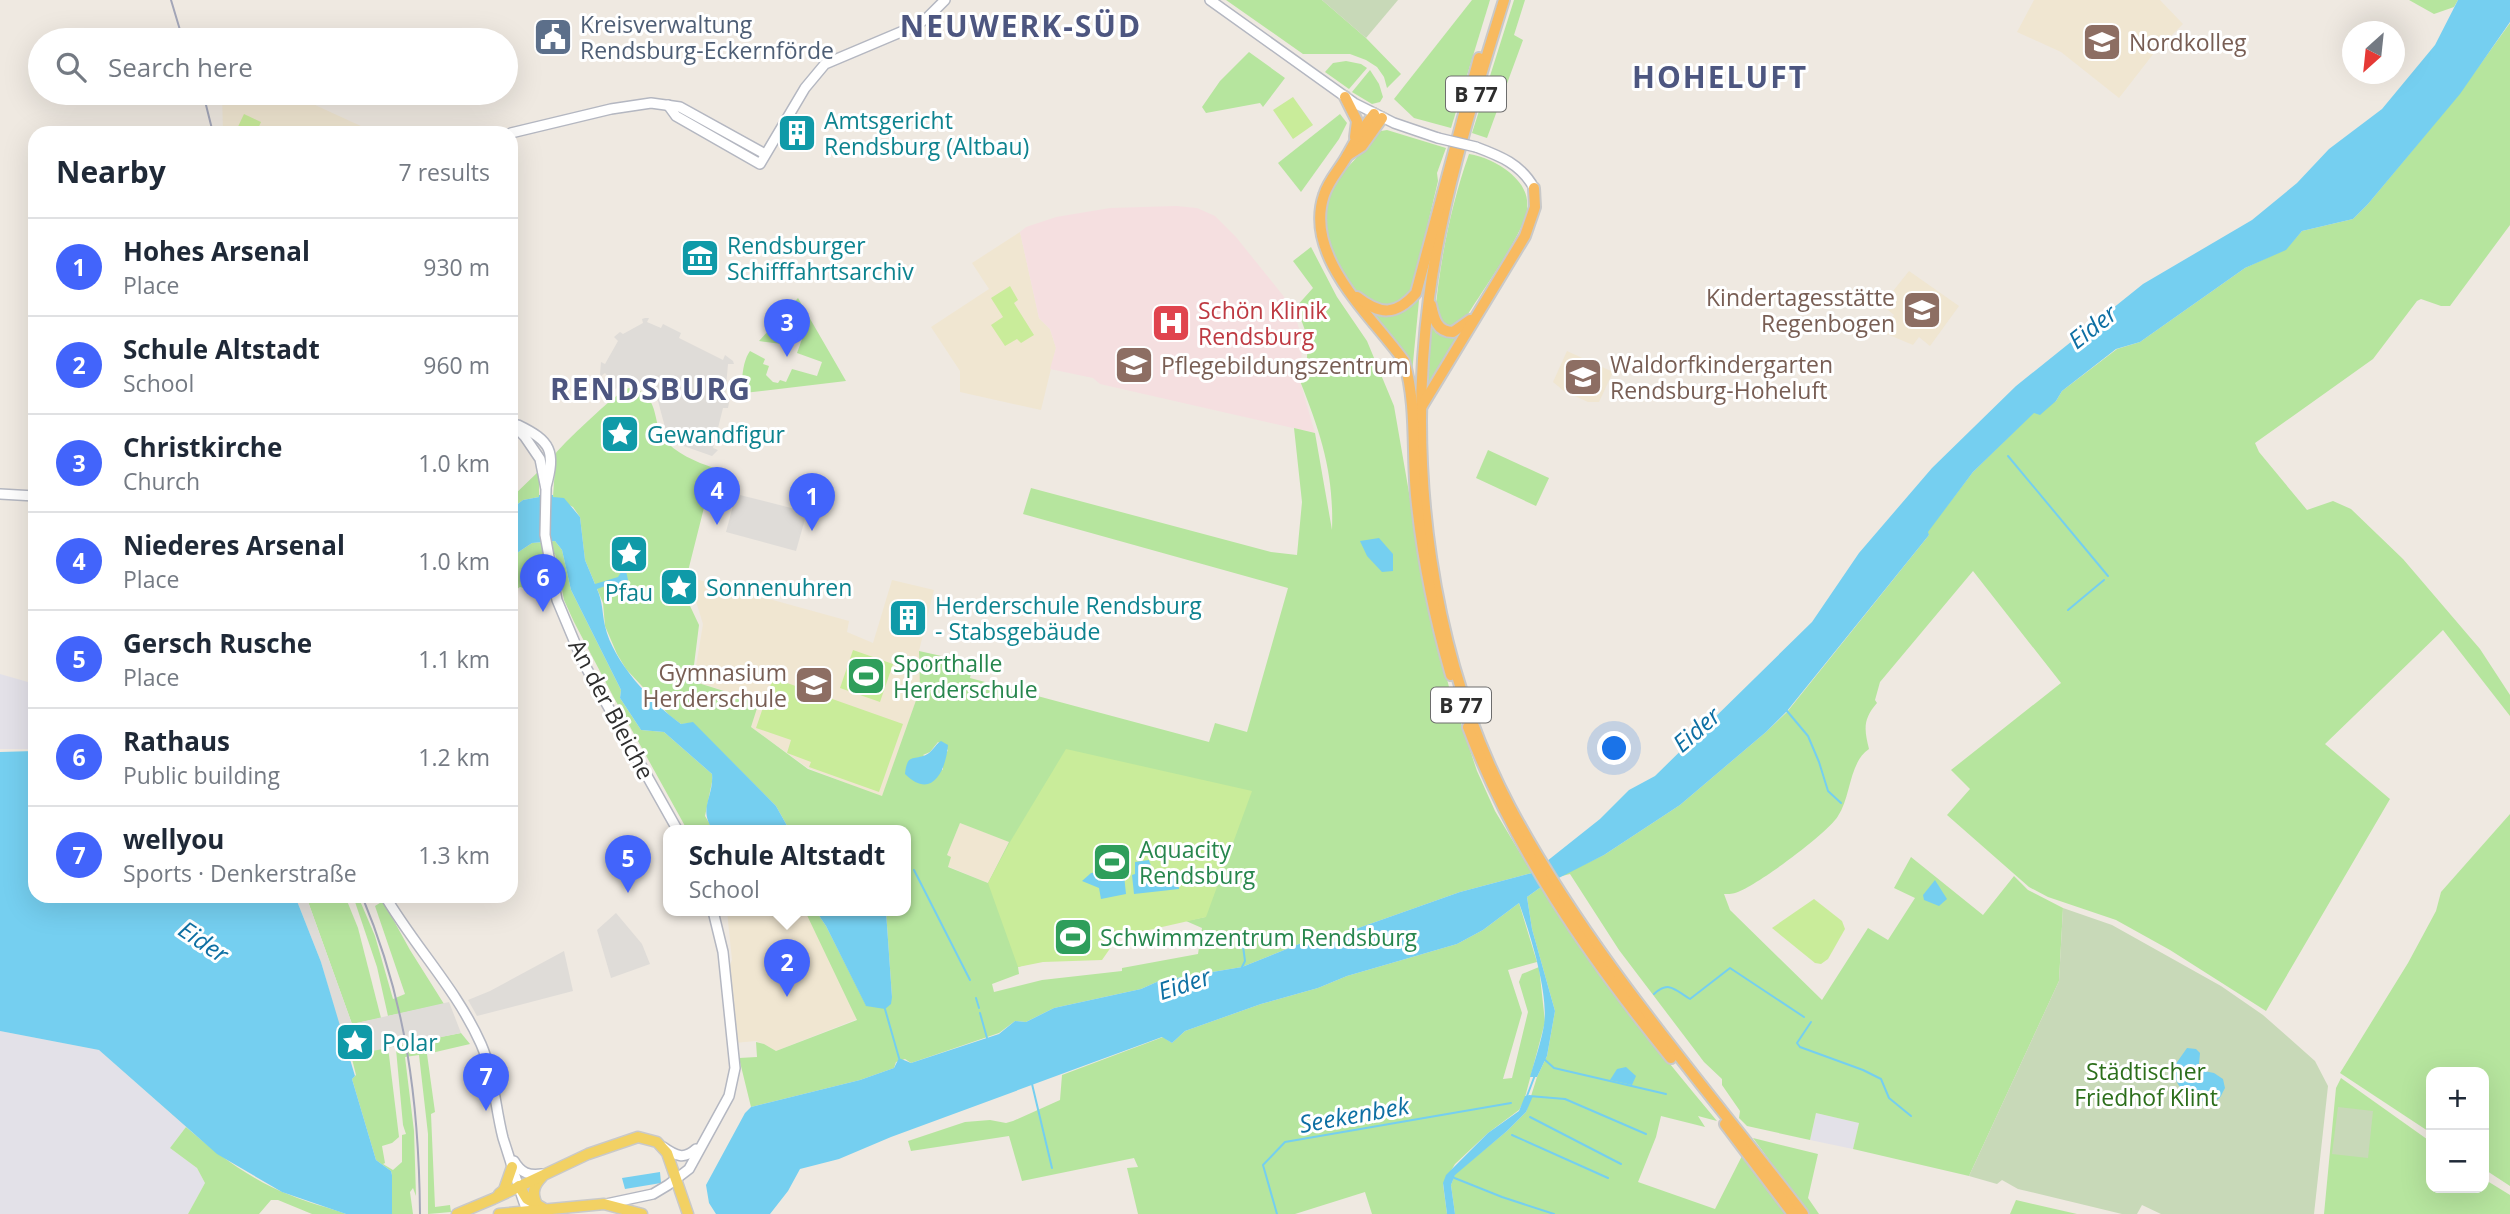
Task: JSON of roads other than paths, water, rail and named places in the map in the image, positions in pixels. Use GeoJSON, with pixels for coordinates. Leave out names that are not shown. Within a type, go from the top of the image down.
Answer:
{"type":"FeatureCollection","features":[{"type":"Feature","properties":{"kind":"highway","name":"B 77"},"geometry":{"type":"LineString","coordinates":[[1496,0],[1446,175],[1426,262],[1416,350],[1423,500],[1431,556],[1450,646],[1475,725],[1509,804],[1527,845],[1561,900],[1631,1009],[1803,1214]]}},
{"type":"Feature","properties":{"kind":"highway","name":"B 77"},"geometry":{"type":"LineString","coordinates":[[1417,413],[1429,295],[1455,173],[1504,0]]}},
{"type":"Feature","properties":{"kind":"highway"},"geometry":{"type":"LineString","coordinates":[[1345,97],[1356,121],[1355,139],[1323,196],[1320,226],[1329,257],[1362,310],[1404,361],[1417,413]]}},
{"type":"Feature","properties":{"kind":"highway"},"geometry":{"type":"LineString","coordinates":[[1355,139],[1378,116]]}},
{"type":"Feature","properties":{"kind":"highway"},"geometry":{"type":"LineString","coordinates":[[1348,155],[1362,146],[1378,116]]}},
{"type":"Feature","properties":{"kind":"highway"},"geometry":{"type":"LineString","coordinates":[[1417,413],[1532,223],[1534,188]]}},
{"type":"Feature","properties":{"kind":"highway"},"geometry":{"type":"LineString","coordinates":[[1352,293],[1375,309],[1395,310],[1407,304],[1416,293],[1426,262]]}},
{"type":"Feature","properties":{"kind":"highway"},"geometry":{"type":"LineString","coordinates":[[1429,295],[1435,321],[1440,328],[1448,332],[1461,329],[1479,310]]}},
{"type":"Feature","properties":{"kind":"highway","name":"B 77"},"geometry":{"type":"LineString","coordinates":[[1739,1136],[1793,1214]]}},
{"type":"Feature","properties":{"kind":"main road"},"geometry":{"type":"LineString","coordinates":[[668,105],[676,116],[760,164],[809,82],[825,64],[915,26],[928,18],[945,0]]}},
{"type":"Feature","properties":{"kind":"main road"},"geometry":{"type":"LineString","coordinates":[[1210,0],[1345,97],[1378,116],[1496,155],[1519,168],[1534,188]]}},
{"type":"Feature","properties":{"kind":"main road"},"geometry":{"type":"LineString","coordinates":[[518,131],[639,104],[668,105],[680,107],[765,155]]}},
{"type":"Feature","properties":{"kind":"main road"},"geometry":{"type":"LineString","coordinates":[[518,425],[532,432],[550,449],[552,463],[546,489]]}},
{"type":"Feature","properties":{"kind":"main road","name":"An der Bleiche"},"geometry":{"type":"LineString","coordinates":[[518,431],[540,459],[546,489],[545,535],[557,600],[583,662],[675,825]]}},
{"type":"Feature","properties":{"kind":"main road"},"geometry":{"type":"LineString","coordinates":[[0,494],[28,496]]}},
{"type":"Feature","properties":{"kind":"main road"},"geometry":{"type":"LineString","coordinates":[[389,903],[440,974],[481,1044],[492,1077],[512,1167],[527,1208]]}},
{"type":"Feature","properties":{"kind":"main road"},"geometry":{"type":"LineString","coordinates":[[681,1193],[689,1169],[729,1096],[735,1068],[723,952],[714,916]]}},
{"type":"Feature","properties":{"kind":"main road"},"geometry":{"type":"LineString","coordinates":[[457,1214],[588,1154],[638,1138],[657,1142],[672,1154],[685,1157],[703,1143]]}},
{"type":"Feature","properties":{"kind":"main road"},"geometry":{"type":"LineString","coordinates":[[657,1142],[672,1164],[688,1214]]}},
{"type":"Feature","properties":{"kind":"main road"},"geometry":{"type":"LineString","coordinates":[[508,1150],[523,1172],[542,1177]]}},
{"type":"Feature","properties":{"kind":"main road"},"geometry":{"type":"LineString","coordinates":[[493,1199],[504,1190],[512,1167]]}},
{"type":"Feature","properties":{"kind":"main road"},"geometry":{"type":"LineString","coordinates":[[499,1214],[527,1208],[546,1210],[604,1204],[653,1194],[689,1169]]}},
{"type":"Feature","properties":{"kind":"main road"},"geometry":{"type":"LineString","coordinates":[[527,1208],[542,1177]]}},
{"type":"Feature","properties":{"kind":"main road"},"geometry":{"type":"LineString","coordinates":[[542,1177],[533,1189],[533,1196],[546,1210]]}},
{"type":"Feature","properties":{"kind":"main road"},"geometry":{"type":"LineString","coordinates":[[604,1204],[642,1214]]}},
{"type":"Feature","properties":{"kind":"water","name":"Eider"},"geometry":{"type":"Polygon","coordinates":[[[2458,0],[2510,0],[2510,22],[2460,94],[2353,219],[2302,231],[2286,250],[2245,268],[2140,342],[2116,349],[2062,391],[2056,401],[2040,415],[2034,413],[1973,472],[1928,532],[1929,535],[1787,711],[1766,732],[1680,805],[1604,855],[1527,897],[1532,929],[1555,1011],[1547,1056],[1537,1077],[1530,1077],[1544,1025],[1544,997],[1533,947],[1519,903],[1483,930],[1457,944],[1261,1004],[1185,1031],[1172,1043],[1162,1037],[891,1137],[839,1159],[800,1169],[788,1191],[770,1214],[716,1214],[709,1203],[706,1185],[745,1113],[751,1107],[860,1080],[894,1068],[899,1058],[911,1063],[999,1034],[1015,1021],[1026,1022],[1054,1008],[1141,989],[1159,981],[1242,967],[1304,942],[1328,946],[1340,941],[1347,932],[1460,892],[1532,873],[1600,819],[1629,790],[1655,776],[1812,622],[1859,553],[1932,468],[2016,386],[2143,284],[2252,220],[2297,183],[2329,149],[2382,109],[2435,45],[2458,0]]]}},
{"type":"Feature","properties":{"kind":"water"},"geometry":{"type":"Polygon","coordinates":[[[553,495],[564,498],[580,517],[585,560],[595,584],[618,577],[625,566],[628,580],[622,587],[608,585],[597,589],[609,640],[635,681],[681,724],[693,722],[776,806],[787,825],[710,825],[706,810],[712,774],[664,732],[641,730],[620,698],[621,690],[571,590],[562,550],[555,541],[532,543],[518,552],[518,504],[553,495]]]}},
{"type":"Feature","properties":{"kind":"water"},"geometry":{"type":"Polygon","coordinates":[[[1379,538],[1393,554],[1393,571],[1382,572],[1367,556],[1360,541],[1379,538]]]}},
{"type":"Feature","properties":{"kind":"water"},"geometry":{"type":"Polygon","coordinates":[[[941,741],[948,745],[947,755],[936,779],[923,784],[915,782],[905,774],[910,760],[929,753],[941,741]]]}},
{"type":"Feature","properties":{"kind":"water","name":"Eider"},"geometry":{"type":"Polygon","coordinates":[[[28,751],[28,903],[298,903],[321,962],[355,1076],[352,1079],[376,1160],[391,1171],[392,1214],[346,1214],[282,1192],[217,1154],[99,1050],[0,1031],[0,752],[28,751]]]}},
{"type":"Feature","properties":{"kind":"water"},"geometry":{"type":"Polygon","coordinates":[[[1149,860],[1153,872],[1177,870],[1179,889],[1134,894],[1132,875],[1135,874],[1135,862],[1149,860]]]}},
{"type":"Feature","properties":{"kind":"water"},"geometry":{"type":"Polygon","coordinates":[[[1099,872],[1110,876],[1124,875],[1126,894],[1101,899],[1099,888],[1082,881],[1091,873],[1099,872]]]}},
{"type":"Feature","properties":{"kind":"water"},"geometry":{"type":"Polygon","coordinates":[[[1935,880],[1947,899],[1939,906],[1924,900],[1923,895],[1935,880]]]}},
{"type":"Feature","properties":{"kind":"water"},"geometry":{"type":"Polygon","coordinates":[[[819,916],[886,916],[892,997],[891,1004],[885,1009],[866,1006],[819,916]]]}},
{"type":"Feature","properties":{"kind":"water"},"geometry":{"type":"Polygon","coordinates":[[[2187,1048],[2196,1049],[2200,1053],[2199,1064],[2204,1071],[2223,1079],[2225,1088],[2217,1100],[2199,1100],[2179,1086],[2175,1078],[2175,1065],[2187,1048]]]}},
{"type":"Feature","properties":{"kind":"water"},"geometry":{"type":"Polygon","coordinates":[[[1626,1067],[1636,1076],[1632,1085],[1610,1080],[1617,1069],[1626,1067]]]}},
{"type":"Feature","properties":{"kind":"water"},"geometry":{"type":"Polygon","coordinates":[[[1525,1096],[1533,1096],[1526,1112],[1455,1175],[1451,1185],[1455,1214],[1447,1214],[1443,1183],[1446,1175],[1488,1133],[1519,1111],[1525,1096]]]}},
{"type":"Feature","properties":{"kind":"water"},"geometry":{"type":"Polygon","coordinates":[[[660,1172],[661,1183],[625,1189],[622,1178],[660,1172]]]}},
{"type":"Feature","properties":{"kind":"waterway"},"geometry":{"type":"LineString","coordinates":[[2008,456],[2108,576]]}},
{"type":"Feature","properties":{"kind":"waterway"},"geometry":{"type":"LineString","coordinates":[[2068,610],[2104,580]]}},
{"type":"Feature","properties":{"kind":"waterway"},"geometry":{"type":"LineString","coordinates":[[1787,711],[1808,736],[1828,791],[1841,803]]}},
{"type":"Feature","properties":{"kind":"waterway"},"geometry":{"type":"LineString","coordinates":[[914,870],[970,980]]}},
{"type":"Feature","properties":{"kind":"waterway"},"geometry":{"type":"LineString","coordinates":[[1242,967],[1245,961],[1243,946]]}},
{"type":"Feature","properties":{"kind":"waterway"},"geometry":{"type":"LineString","coordinates":[[1654,994],[1668,987],[1690,999],[1730,968],[1804,1017]]}},
{"type":"Feature","properties":{"kind":"waterway"},"geometry":{"type":"LineString","coordinates":[[976,998],[979,1008]]}},
{"type":"Feature","properties":{"kind":"waterway"},"geometry":{"type":"LineString","coordinates":[[885,1009],[899,1058]]}},
{"type":"Feature","properties":{"kind":"waterway"},"geometry":{"type":"LineString","coordinates":[[980,1013],[987,1038]]}},
{"type":"Feature","properties":{"kind":"waterway"},"geometry":{"type":"LineString","coordinates":[[1811,1022],[1797,1043],[1800,1047],[1881,1079],[1889,1098],[1911,1116]]}},
{"type":"Feature","properties":{"kind":"waterway"},"geometry":{"type":"LineString","coordinates":[[1544,1059],[1554,1068],[1666,1094]]}},
{"type":"Feature","properties":{"kind":"waterway"},"geometry":{"type":"LineString","coordinates":[[1527,1096],[1535,1075]]}},
{"type":"Feature","properties":{"kind":"waterway"},"geometry":{"type":"LineString","coordinates":[[1032,1084],[1052,1168]]}},
{"type":"Feature","properties":{"kind":"waterway"},"geometry":{"type":"LineString","coordinates":[[1529,1096],[1565,1099],[1646,1134]]}},
{"type":"Feature","properties":{"kind":"waterway","name":"Seekenbek"},"geometry":{"type":"LineString","coordinates":[[1277,1214],[1263,1165],[1285,1142],[1511,1103]]}},
{"type":"Feature","properties":{"kind":"waterway"},"geometry":{"type":"LineString","coordinates":[[1530,1117],[1621,1164]]}},
{"type":"Feature","properties":{"kind":"waterway"},"geometry":{"type":"LineString","coordinates":[[1512,1135],[1608,1178]]}},
{"type":"Feature","properties":{"kind":"waterway"},"geometry":{"type":"LineString","coordinates":[[1452,1177],[1554,1214]]}},
{"type":"Feature","properties":{"kind":"railway"},"geometry":{"type":"LineString","coordinates":[[171,0],[179,28]]}},
{"type":"Feature","properties":{"kind":"railway"},"geometry":{"type":"LineString","coordinates":[[206,105],[211,126]]}},
{"type":"Feature","properties":{"kind":"railway"},"geometry":{"type":"LineString","coordinates":[[365,903],[389,974],[407,1052],[417,1131],[420,1214]]}},
{"type":"Feature","properties":{"kind":"place","name":"Kreisverwaltung Rendsburg-Eckernförde"},"geometry":{"type":"Point","coordinates":[553,37]}},
{"type":"Feature","properties":{"kind":"place","name":"Nordkolleg"},"geometry":{"type":"Point","coordinates":[2102,42]}},
{"type":"Feature","properties":{"kind":"place","name":"Amtsgericht Rendsburg (Altbau)"},"geometry":{"type":"Point","coordinates":[797,133]}},
{"type":"Feature","properties":{"kind":"place","name":"Rendsburger Schifffahrtsarchiv"},"geometry":{"type":"Point","coordinates":[700,258]}},
{"type":"Feature","properties":{"kind":"place","name":"Kindertagesstätte Regenbogen"},"geometry":{"type":"Point","coordinates":[1922,310]}},
{"type":"Feature","properties":{"kind":"place","name":"Schön Klinik Rendsburg"},"geometry":{"type":"Point","coordinates":[1171,323]}},
{"type":"Feature","properties":{"kind":"place","name":"Christkirche"},"geometry":{"type":"Point","coordinates":[787,357]}},
{"type":"Feature","properties":{"kind":"place","name":"Pflegebildungszentrum"},"geometry":{"type":"Point","coordinates":[1134,365]}},
{"type":"Feature","properties":{"kind":"place","name":"Waldorfkindergarten Rendsburg-Hoheluft"},"geometry":{"type":"Point","coordinates":[1583,377]}},
{"type":"Feature","properties":{"kind":"place","name":"Gewandfigur"},"geometry":{"type":"Point","coordinates":[620,434]}},
{"type":"Feature","properties":{"kind":"place","name":"Niederes Arsenal"},"geometry":{"type":"Point","coordinates":[717,525]}},
{"type":"Feature","properties":{"kind":"place","name":"Hohes Arsenal"},"geometry":{"type":"Point","coordinates":[812,531]}},
{"type":"Feature","properties":{"kind":"place","name":"Pfau"},"geometry":{"type":"Point","coordinates":[629,554]}},
{"type":"Feature","properties":{"kind":"place","name":"Sonnenuhren"},"geometry":{"type":"Point","coordinates":[679,587]}},
{"type":"Feature","properties":{"kind":"place","name":"Rathaus"},"geometry":{"type":"Point","coordinates":[543,612]}},
{"type":"Feature","properties":{"kind":"place","name":"Herderschule Rendsburg - Stabsgebäude"},"geometry":{"type":"Point","coordinates":[908,618]}},
{"type":"Feature","properties":{"kind":"place","name":"Sporthalle Herderschule"},"geometry":{"type":"Point","coordinates":[866,676]}},
{"type":"Feature","properties":{"kind":"place","name":"Gymnasium Herderschule"},"geometry":{"type":"Point","coordinates":[814,685]}},
{"type":"Feature","properties":{"kind":"place","name":"Aquacity Rendsburg"},"geometry":{"type":"Point","coordinates":[1112,862]}},
{"type":"Feature","properties":{"kind":"place","name":"Gersch Rusche"},"geometry":{"type":"Point","coordinates":[628,893]}},
{"type":"Feature","properties":{"kind":"place","name":"Schwimmzentrum Rendsburg"},"geometry":{"type":"Point","coordinates":[1073,937]}},
{"type":"Feature","properties":{"kind":"place","name":"Schule Altstadt"},"geometry":{"type":"Point","coordinates":[787,997]}},
{"type":"Feature","properties":{"kind":"place","name":"Polar"},"geometry":{"type":"Point","coordinates":[355,1042]}},
{"type":"Feature","properties":{"kind":"place","name":"wellyou"},"geometry":{"type":"Point","coordinates":[486,1111]}},
{"type":"Feature","properties":{"kind":"district","name":"NEUWERK-SÜD"},"geometry":{"type":"Point","coordinates":[1021,25]}},
{"type":"Feature","properties":{"kind":"district","name":"HOHELUFT"},"geometry":{"type":"Point","coordinates":[1720,76]}},
{"type":"Feature","properties":{"kind":"district","name":"RENDSBURG"},"geometry":{"type":"Point","coordinates":[651,388]}},
{"type":"Feature","properties":{"kind":"park label","name":"Städtischer Friedhof Klint"},"geometry":{"type":"Point","coordinates":[2146,1084]}}]}
